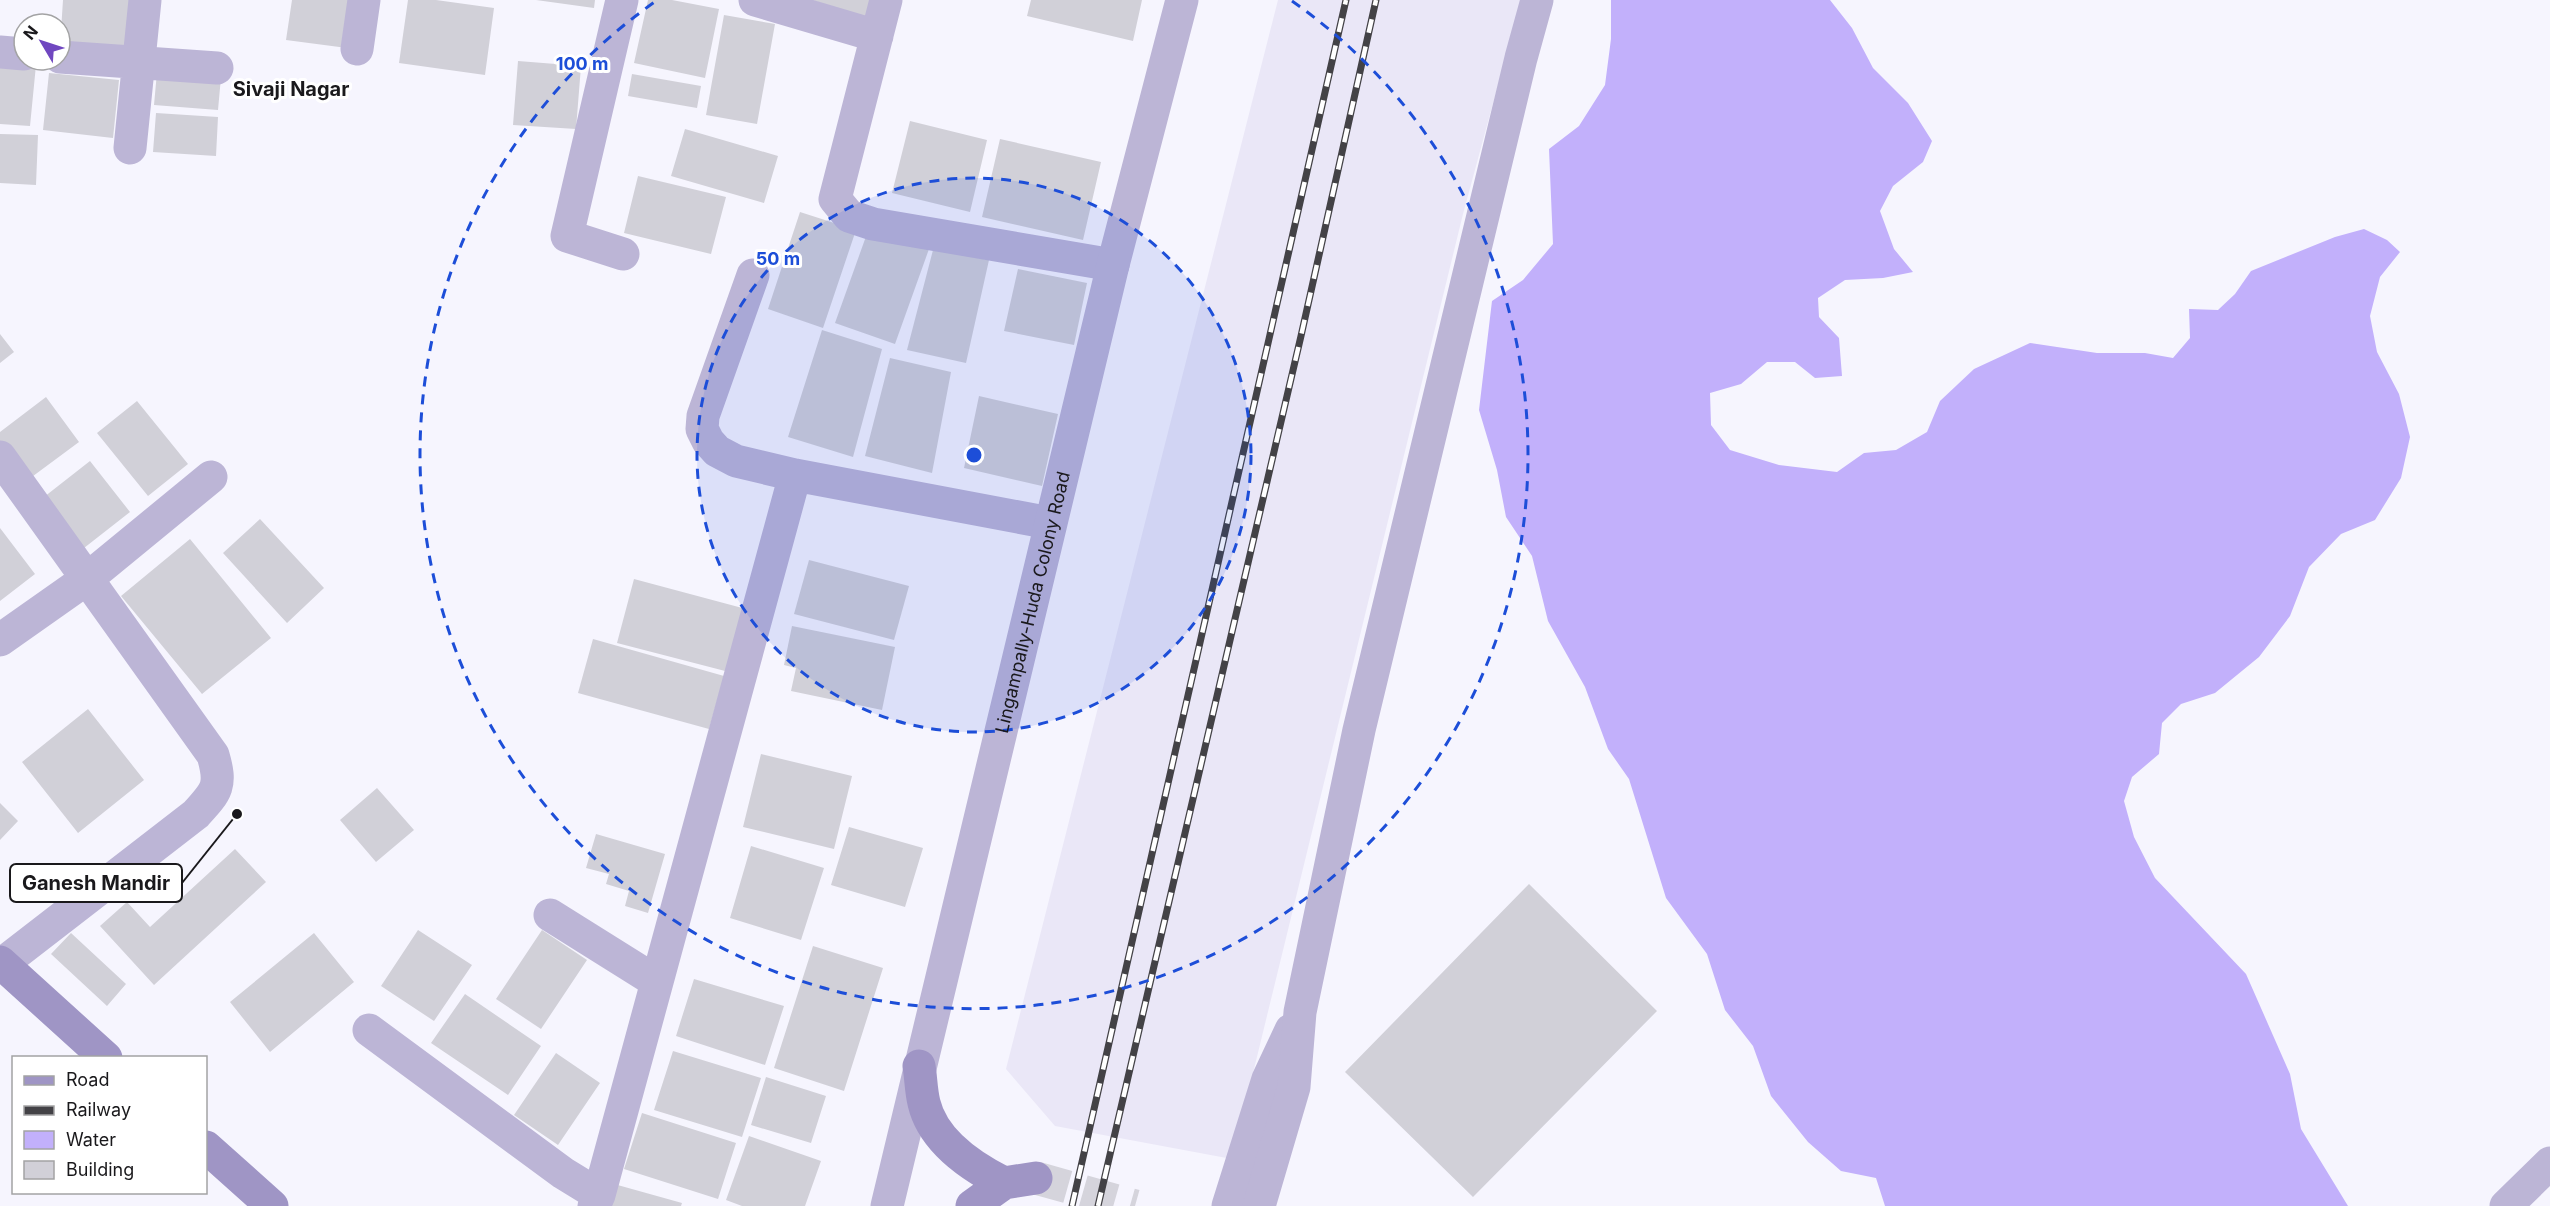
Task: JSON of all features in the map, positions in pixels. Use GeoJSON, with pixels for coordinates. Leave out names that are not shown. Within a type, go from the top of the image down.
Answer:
{"type":"FeatureCollection","features":[{"type":"Feature","properties":{"kind":"main road"},"geometry":{"type":"LineString","coordinates":[[1,963],[104,1056]]}},
{"type":"Feature","properties":{"kind":"main road"},"geometry":{"type":"LineString","coordinates":[[919,1066],[924,1104],[935,1126],[952,1148],[977,1169],[1020,1180],[972,1206]]}},
{"type":"Feature","properties":{"kind":"main road"},"geometry":{"type":"LineString","coordinates":[[207,1148],[272,1206]]}},
{"type":"Feature","properties":{"kind":"street"},"geometry":{"type":"LineString","coordinates":[[130,148],[145,0]]}},
{"type":"Feature","properties":{"kind":"street"},"geometry":{"type":"LineString","coordinates":[[357,49],[364,0]]}},
{"type":"Feature","properties":{"kind":"street"},"geometry":{"type":"LineString","coordinates":[[622,0],[567,236],[623,254]]}},
{"type":"Feature","properties":{"kind":"street"},"geometry":{"type":"LineString","coordinates":[[755,0],[877,36]]}},
{"type":"Feature","properties":{"kind":"street"},"geometry":{"type":"LineString","coordinates":[[886,0],[835,199],[849,216],[873,224],[1113,265]]}},
{"type":"Feature","properties":{"kind":"street","name":"Lingampally-Huda Colony Road"},"geometry":{"type":"LineString","coordinates":[[886,1206],[1113,265],[1182,0]]}},
{"type":"Feature","properties":{"kind":"street"},"geometry":{"type":"LineString","coordinates":[[1259,1206],[1294,1087],[1300,1012],[1362,718],[1518,70],[1537,0]]}},
{"type":"Feature","properties":{"kind":"street"},"geometry":{"type":"LineString","coordinates":[[72,58],[217,68]]}},
{"type":"Feature","properties":{"kind":"street"},"geometry":{"type":"LineString","coordinates":[[753,274],[703,416],[702,429],[717,451],[736,461],[795,475],[1050,523]]}},
{"type":"Feature","properties":{"kind":"street"},"geometry":{"type":"LineString","coordinates":[[0,457],[213,755],[219,775],[213,795],[196,814],[1,963]]}},
{"type":"Feature","properties":{"kind":"street"},"geometry":{"type":"LineString","coordinates":[[369,1030],[563,1173],[597,1201],[795,475]]}},
{"type":"Feature","properties":{"kind":"street"},"geometry":{"type":"LineString","coordinates":[[0,640],[88,578],[211,477]]}},
{"type":"Feature","properties":{"kind":"street"},"geometry":{"type":"LineString","coordinates":[[550,915],[657,982]]}},
{"type":"Feature","properties":{"kind":"street"},"geometry":{"type":"LineString","coordinates":[[1228,1206],[1268,1079],[1300,1012]]}},
{"type":"Feature","properties":{"kind":"street"},"geometry":{"type":"LineString","coordinates":[[2506,1206],[2550,1163]]}},
{"type":"Feature","properties":{"kind":"shaded area"},"geometry":{"type":"Polygon","coordinates":[[[1278,0],[1521,0],[1463,214],[1232,1159],[1055,1126],[1006,1069],[1278,0]]]}},
{"type":"Feature","properties":{"kind":"water"},"geometry":{"type":"Polygon","coordinates":[[[1611,0],[1830,0],[1852,28],[1873,68],[1908,103],[1932,141],[1923,162],[1893,186],[1880,211],[1894,249],[1913,272],[1883,278],[1845,280],[1818,298],[1819,317],[1839,338],[1842,376],[1815,378],[1795,362],[1767,362],[1741,384],[1710,393],[1711,425],[1730,450],[1779,465],[1837,472],[1864,453],[1896,450],[1927,432],[1940,401],[1974,369],[2030,343],[2097,353],[2145,353],[2173,358],[2190,338],[2189,309],[2218,310],[2235,294],[2251,271],[2335,237],[2364,229],[2387,240],[2400,252],[2380,277],[2370,316],[2377,352],[2399,394],[2410,437],[2401,478],[2375,520],[2341,534],[2309,567],[2290,616],[2259,657],[2215,693],[2181,704],[2162,723],[2159,754],[2132,777],[2124,801],[2134,837],[2155,878],[2246,974],[2290,1074],[2301,1129],[2348,1206],[1885,1206],[1876,1178],[1841,1171],[1808,1142],[1771,1096],[1753,1046],[1725,1010],[1707,954],[1666,898],[1629,779],[1608,749],[1585,687],[1548,621],[1532,556],[1506,517],[1497,470],[1479,410],[1492,301],[1523,280],[1553,244],[1549,149],[1579,126],[1605,85],[1611,39],[1611,0]]]}},
{"type":"Feature","properties":{"kind":"building"},"geometry":{"type":"Polygon","coordinates":[[[63,0],[135,0],[129,53],[72,47],[72,12],[62,12],[63,0]]]}},
{"type":"Feature","properties":{"kind":"building"},"geometry":{"type":"Polygon","coordinates":[[[292,0],[354,0],[347,48],[286,40],[292,0]]]}},
{"type":"Feature","properties":{"kind":"building"},"geometry":{"type":"Polygon","coordinates":[[[408,0],[436,0],[494,8],[485,75],[399,63],[408,0]]]}},
{"type":"Feature","properties":{"kind":"building"},"geometry":{"type":"Polygon","coordinates":[[[536,0],[595,0],[594,8],[536,0]]]}},
{"type":"Feature","properties":{"kind":"building"},"geometry":{"type":"Polygon","coordinates":[[[648,0],[672,0],[719,9],[705,78],[634,63],[648,0]]]}},
{"type":"Feature","properties":{"kind":"building"},"geometry":{"type":"Polygon","coordinates":[[[812,0],[879,0],[872,20],[812,0]]]}},
{"type":"Feature","properties":{"kind":"building"},"geometry":{"type":"Polygon","coordinates":[[[1031,0],[1142,0],[1133,41],[1027,16],[1031,0]]]}},
{"type":"Feature","properties":{"kind":"building"},"geometry":{"type":"Polygon","coordinates":[[[724,15],[775,24],[757,124],[706,115],[724,15]]]}},
{"type":"Feature","properties":{"kind":"building"},"geometry":{"type":"Polygon","coordinates":[[[518,61],[581,66],[576,129],[513,125],[518,61]]]}},
{"type":"Feature","properties":{"kind":"building"},"geometry":{"type":"Polygon","coordinates":[[[0,62],[12,63],[12,72],[35,72],[30,126],[0,124],[0,62]]]}},
{"type":"Feature","properties":{"kind":"building"},"geometry":{"type":"Polygon","coordinates":[[[157,72],[221,77],[218,110],[154,105],[157,72]]]}},
{"type":"Feature","properties":{"kind":"building"},"geometry":{"type":"Polygon","coordinates":[[[49,73],[119,80],[113,138],[43,130],[49,73]]]}},
{"type":"Feature","properties":{"kind":"building"},"geometry":{"type":"Polygon","coordinates":[[[632,74],[701,86],[697,108],[628,96],[632,74]]]}},
{"type":"Feature","properties":{"kind":"building"},"geometry":{"type":"Polygon","coordinates":[[[156,113],[218,117],[216,156],[153,152],[156,113]]]}},
{"type":"Feature","properties":{"kind":"building"},"geometry":{"type":"Polygon","coordinates":[[[910,121],[987,140],[970,212],[892,193],[910,121]]]}},
{"type":"Feature","properties":{"kind":"building"},"geometry":{"type":"Polygon","coordinates":[[[685,129],[778,156],[764,203],[671,176],[685,129]]]}},
{"type":"Feature","properties":{"kind":"building"},"geometry":{"type":"Polygon","coordinates":[[[0,134],[38,135],[36,185],[0,183],[0,134]]]}},
{"type":"Feature","properties":{"kind":"building"},"geometry":{"type":"Polygon","coordinates":[[[1000,139],[1101,162],[1083,240],[982,217],[1000,139]]]}},
{"type":"Feature","properties":{"kind":"building"},"geometry":{"type":"Polygon","coordinates":[[[638,176],[726,197],[711,254],[624,233],[638,176]]]}},
{"type":"Feature","properties":{"kind":"building"},"geometry":{"type":"Polygon","coordinates":[[[800,212],[856,230],[823,328],[768,309],[800,212]]]}},
{"type":"Feature","properties":{"kind":"building"},"geometry":{"type":"Polygon","coordinates":[[[869,228],[929,249],[895,344],[835,323],[869,228]]]}},
{"type":"Feature","properties":{"kind":"building"},"geometry":{"type":"Polygon","coordinates":[[[933,250],[989,260],[966,363],[907,350],[933,250]]]}},
{"type":"Feature","properties":{"kind":"building"},"geometry":{"type":"Polygon","coordinates":[[[1018,269],[1087,283],[1074,345],[1004,331],[1018,269]]]}},
{"type":"Feature","properties":{"kind":"building"},"geometry":{"type":"Polygon","coordinates":[[[822,330],[882,349],[853,457],[788,437],[822,330]]]}},
{"type":"Feature","properties":{"kind":"building"},"geometry":{"type":"Polygon","coordinates":[[[0,334],[14,352],[0,363],[0,334]]]}},
{"type":"Feature","properties":{"kind":"building"},"geometry":{"type":"Polygon","coordinates":[[[890,358],[951,372],[932,473],[865,456],[890,358]]]}},
{"type":"Feature","properties":{"kind":"building"},"geometry":{"type":"Polygon","coordinates":[[[979,396],[1058,414],[1042,486],[964,468],[979,396]]]}},
{"type":"Feature","properties":{"kind":"building"},"geometry":{"type":"Polygon","coordinates":[[[46,397],[79,442],[25,482],[0,448],[0,432],[46,397]]]}},
{"type":"Feature","properties":{"kind":"building"},"geometry":{"type":"Polygon","coordinates":[[[137,401],[188,464],[148,496],[97,433],[137,401]]]}},
{"type":"Feature","properties":{"kind":"building"},"geometry":{"type":"Polygon","coordinates":[[[90,461],[130,512],[84,548],[44,497],[90,461]]]}},
{"type":"Feature","properties":{"kind":"building"},"geometry":{"type":"Polygon","coordinates":[[[260,519],[324,588],[287,623],[223,553],[260,519]]]}},
{"type":"Feature","properties":{"kind":"building"},"geometry":{"type":"Polygon","coordinates":[[[0,528],[35,574],[0,601],[0,528]]]}},
{"type":"Feature","properties":{"kind":"building"},"geometry":{"type":"Polygon","coordinates":[[[190,539],[271,638],[202,694],[121,596],[190,539]]]}},
{"type":"Feature","properties":{"kind":"building"},"geometry":{"type":"Polygon","coordinates":[[[809,560],[909,586],[894,640],[794,614],[809,560]]]}},
{"type":"Feature","properties":{"kind":"building"},"geometry":{"type":"Polygon","coordinates":[[[634,579],[746,609],[729,672],[617,643],[634,579]]]}},
{"type":"Feature","properties":{"kind":"building"},"geometry":{"type":"Polygon","coordinates":[[[792,626],[895,647],[882,710],[791,691],[796,668],[784,665],[792,626]]]}},
{"type":"Feature","properties":{"kind":"building"},"geometry":{"type":"Polygon","coordinates":[[[593,639],[724,676],[709,729],[578,693],[593,639]]]}},
{"type":"Feature","properties":{"kind":"building"},"geometry":{"type":"Polygon","coordinates":[[[88,709],[144,780],[78,833],[22,762],[88,709]]]}},
{"type":"Feature","properties":{"kind":"building"},"geometry":{"type":"Polygon","coordinates":[[[761,754],[852,776],[834,849],[743,827],[761,754]]]}},
{"type":"Feature","properties":{"kind":"building"},"geometry":{"type":"Polygon","coordinates":[[[377,788],[414,830],[376,862],[340,820],[377,788]]]}},
{"type":"Feature","properties":{"kind":"building"},"geometry":{"type":"Polygon","coordinates":[[[0,803],[18,821],[0,840],[0,803]]]}},
{"type":"Feature","properties":{"kind":"building"},"geometry":{"type":"Polygon","coordinates":[[[849,827],[923,848],[905,907],[831,885],[849,827]]]}},
{"type":"Feature","properties":{"kind":"building"},"geometry":{"type":"Polygon","coordinates":[[[596,834],[665,854],[648,913],[625,906],[629,891],[606,884],[609,874],[586,868],[596,834]]]}},
{"type":"Feature","properties":{"kind":"building"},"geometry":{"type":"Polygon","coordinates":[[[751,846],[824,868],[801,940],[730,918],[751,846]]]}},
{"type":"Feature","properties":{"kind":"building"},"geometry":{"type":"Polygon","coordinates":[[[235,849],[266,882],[154,985],[100,926],[127,902],[150,927],[235,849]]]}},
{"type":"Feature","properties":{"kind":"building"},"geometry":{"type":"Polygon","coordinates":[[[1529,884],[1657,1011],[1473,1197],[1345,1072],[1529,884]]]}},
{"type":"Feature","properties":{"kind":"building"},"geometry":{"type":"Polygon","coordinates":[[[418,930],[472,965],[434,1021],[381,986],[418,930]]]}},
{"type":"Feature","properties":{"kind":"building"},"geometry":{"type":"Polygon","coordinates":[[[542,930],[587,960],[541,1029],[496,999],[542,930]]]}},
{"type":"Feature","properties":{"kind":"building"},"geometry":{"type":"Polygon","coordinates":[[[71,933],[126,984],[107,1006],[51,954],[71,933]]]}},
{"type":"Feature","properties":{"kind":"building"},"geometry":{"type":"Polygon","coordinates":[[[314,933],[354,982],[270,1052],[230,1002],[314,933]]]}},
{"type":"Feature","properties":{"kind":"building"},"geometry":{"type":"Polygon","coordinates":[[[813,946],[883,968],[844,1091],[774,1068],[813,946]]]}},
{"type":"Feature","properties":{"kind":"building"},"geometry":{"type":"Polygon","coordinates":[[[694,979],[784,1006],[765,1065],[676,1036],[694,979]]]}},
{"type":"Feature","properties":{"kind":"building"},"geometry":{"type":"Polygon","coordinates":[[[465,994],[541,1046],[508,1095],[431,1043],[465,994]]]}},
{"type":"Feature","properties":{"kind":"building"},"geometry":{"type":"Polygon","coordinates":[[[673,1051],[761,1078],[742,1137],[654,1110],[673,1051]]]}},
{"type":"Feature","properties":{"kind":"building"},"geometry":{"type":"Polygon","coordinates":[[[556,1053],[600,1083],[558,1145],[514,1115],[556,1053]]]}},
{"type":"Feature","properties":{"kind":"building"},"geometry":{"type":"Polygon","coordinates":[[[766,1077],[826,1096],[811,1143],[751,1125],[766,1077]]]}},
{"type":"Feature","properties":{"kind":"building"},"geometry":{"type":"Polygon","coordinates":[[[642,1113],[736,1143],[718,1199],[624,1169],[642,1113]]]}},
{"type":"Feature","properties":{"kind":"building"},"geometry":{"type":"Polygon","coordinates":[[[749,1136],[821,1161],[805,1206],[742,1206],[726,1200],[749,1136]]]}},
{"type":"Feature","properties":{"kind":"building"},"geometry":{"type":"Polygon","coordinates":[[[614,1184],[682,1203],[681,1206],[608,1206],[614,1184]]]}},
{"type":"Feature","properties":{"kind":"tunnel"},"geometry":{"type":"LineString","coordinates":[[1036,1178],[1135,1206]]}},
{"type":"Feature","properties":{"kind":"railway"},"geometry":{"type":"LineString","coordinates":[[1072,1206],[1346,0]]}},
{"type":"Feature","properties":{"kind":"railway"},"geometry":{"type":"LineString","coordinates":[[1098,1206],[1301,336],[1376,0]]}},
{"type":"Feature","properties":{"kind":"place","name":"Ganesh Mandir"},"geometry":{"type":"Point","coordinates":[237,814]}},
{"type":"Feature","properties":{"kind":"district","name":"Sivaji Nagar"},"geometry":{"type":"Point","coordinates":[291,89]}}]}
